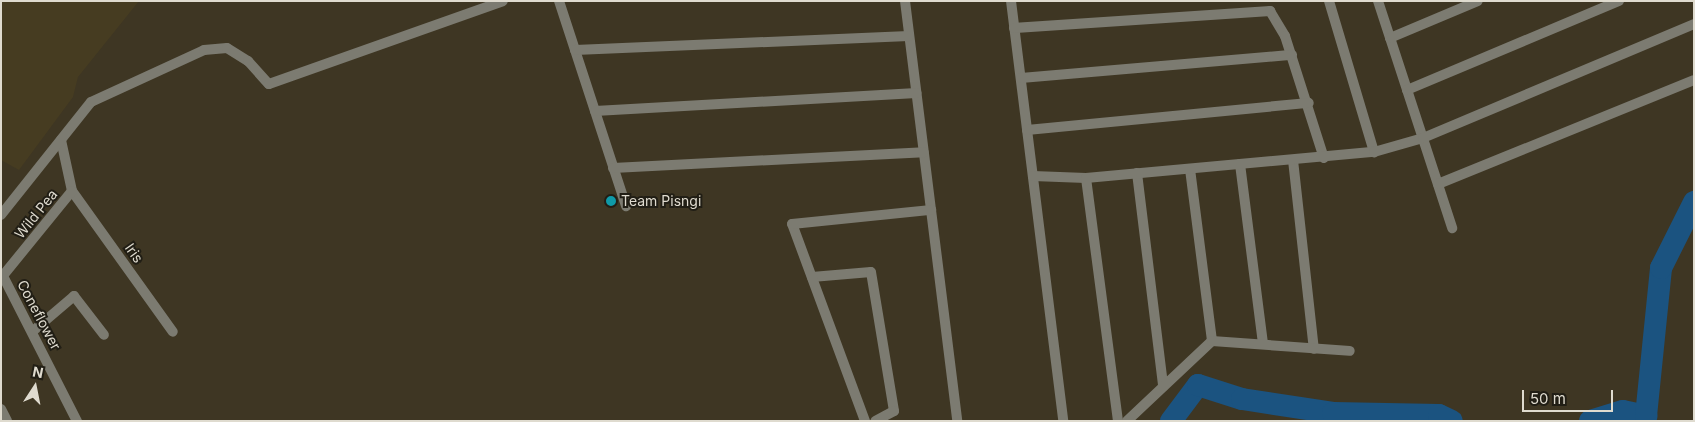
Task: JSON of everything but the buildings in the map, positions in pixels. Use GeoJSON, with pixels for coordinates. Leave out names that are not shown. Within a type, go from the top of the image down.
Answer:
{"type":"FeatureCollection","features":[{"type":"Feature","properties":{"kind":"street"},"geometry":{"type":"LineString","coordinates":[[1,215],[91,102],[204,50],[227,48],[248,61],[269,84],[503,1]]}},
{"type":"Feature","properties":{"kind":"street"},"geometry":{"type":"LineString","coordinates":[[559,1],[626,206]]}},
{"type":"Feature","properties":{"kind":"street"},"geometry":{"type":"LineString","coordinates":[[905,1],[957,421]]}},
{"type":"Feature","properties":{"kind":"street"},"geometry":{"type":"LineString","coordinates":[[1011,1],[1063,421]]}},
{"type":"Feature","properties":{"kind":"street"},"geometry":{"type":"LineString","coordinates":[[1329,1],[1374,152]]}},
{"type":"Feature","properties":{"kind":"street"},"geometry":{"type":"LineString","coordinates":[[1378,1],[1452,228]]}},
{"type":"Feature","properties":{"kind":"street"},"geometry":{"type":"LineString","coordinates":[[1390,38],[1478,1]]}},
{"type":"Feature","properties":{"kind":"street"},"geometry":{"type":"LineString","coordinates":[[1407,90],[1618,1]]}},
{"type":"Feature","properties":{"kind":"street"},"geometry":{"type":"LineString","coordinates":[[1014,28],[1270,11],[1292,55],[1309,103],[1324,158]]}},
{"type":"Feature","properties":{"kind":"street"},"geometry":{"type":"LineString","coordinates":[[1032,176],[1086,178],[1374,152],[1423,138],[1694,24]]}},
{"type":"Feature","properties":{"kind":"street"},"geometry":{"type":"LineString","coordinates":[[575,50],[909,36]]}},
{"type":"Feature","properties":{"kind":"street"},"geometry":{"type":"LineString","coordinates":[[1020,78],[1292,55]]}},
{"type":"Feature","properties":{"kind":"street"},"geometry":{"type":"LineString","coordinates":[[1438,184],[1694,80]]}},
{"type":"Feature","properties":{"kind":"street"},"geometry":{"type":"LineString","coordinates":[[595,111],[916,93]]}},
{"type":"Feature","properties":{"kind":"street"},"geometry":{"type":"LineString","coordinates":[[1027,130],[1309,103]]}},
{"type":"Feature","properties":{"kind":"street"},"geometry":{"type":"LineString","coordinates":[[61,140],[72,191]]}},
{"type":"Feature","properties":{"kind":"street"},"geometry":{"type":"LineString","coordinates":[[613,168],[924,152]]}},
{"type":"Feature","properties":{"kind":"street"},"geometry":{"type":"LineString","coordinates":[[1293,160],[1314,349]]}},
{"type":"Feature","properties":{"kind":"street"},"geometry":{"type":"LineString","coordinates":[[1240,164],[1263,344]]}},
{"type":"Feature","properties":{"kind":"street"},"geometry":{"type":"LineString","coordinates":[[1190,168],[1212,340]]}},
{"type":"Feature","properties":{"kind":"street"},"geometry":{"type":"LineString","coordinates":[[1137,173],[1163,386]]}},
{"type":"Feature","properties":{"kind":"street"},"geometry":{"type":"LineString","coordinates":[[1086,178],[1118,421]]}},
{"type":"Feature","properties":{"kind":"street","name":"Wild Pea"},"geometry":{"type":"LineString","coordinates":[[2,277],[72,191]]}},
{"type":"Feature","properties":{"kind":"street","name":"Iris"},"geometry":{"type":"LineString","coordinates":[[72,191],[173,332]]}},
{"type":"Feature","properties":{"kind":"street"},"geometry":{"type":"LineString","coordinates":[[865,421],[792,224],[931,210]]}},
{"type":"Feature","properties":{"kind":"street"},"geometry":{"type":"LineString","coordinates":[[812,277],[871,272],[894,411],[875,421]]}},
{"type":"Feature","properties":{"kind":"street","name":"Coneflower"},"geometry":{"type":"LineString","coordinates":[[2,277],[33,330],[77,421]]}},
{"type":"Feature","properties":{"kind":"street"},"geometry":{"type":"LineString","coordinates":[[33,330],[74,296],[104,335]]}},
{"type":"Feature","properties":{"kind":"street"},"geometry":{"type":"LineString","coordinates":[[1128,421],[1212,340],[1350,351]]}},
{"type":"Feature","properties":{"kind":"street"},"geometry":{"type":"LineString","coordinates":[[1,409],[7,421]]}},
{"type":"Feature","properties":{"kind":"shaded area"},"geometry":{"type":"Polygon","coordinates":[[[1,1],[139,1],[78,77],[73,97],[19,170],[1,160],[1,1]]]}},
{"type":"Feature","properties":{"kind":"waterway"},"geometry":{"type":"LineString","coordinates":[[1590,421],[1623,411],[1646,416],[1661,268],[1694,202]]}},
{"type":"Feature","properties":{"kind":"waterway"},"geometry":{"type":"LineString","coordinates":[[1171,421],[1198,385],[1242,399],[1333,413],[1439,415],[1452,421]]}},
{"type":"Feature","properties":{"kind":"waterway"},"geometry":{"type":"LineString","coordinates":[[1646,416],[1648,421]]}},
{"type":"Feature","properties":{"kind":"place","name":"Team Pisngi"},"geometry":{"type":"Point","coordinates":[611,201]}}]}
